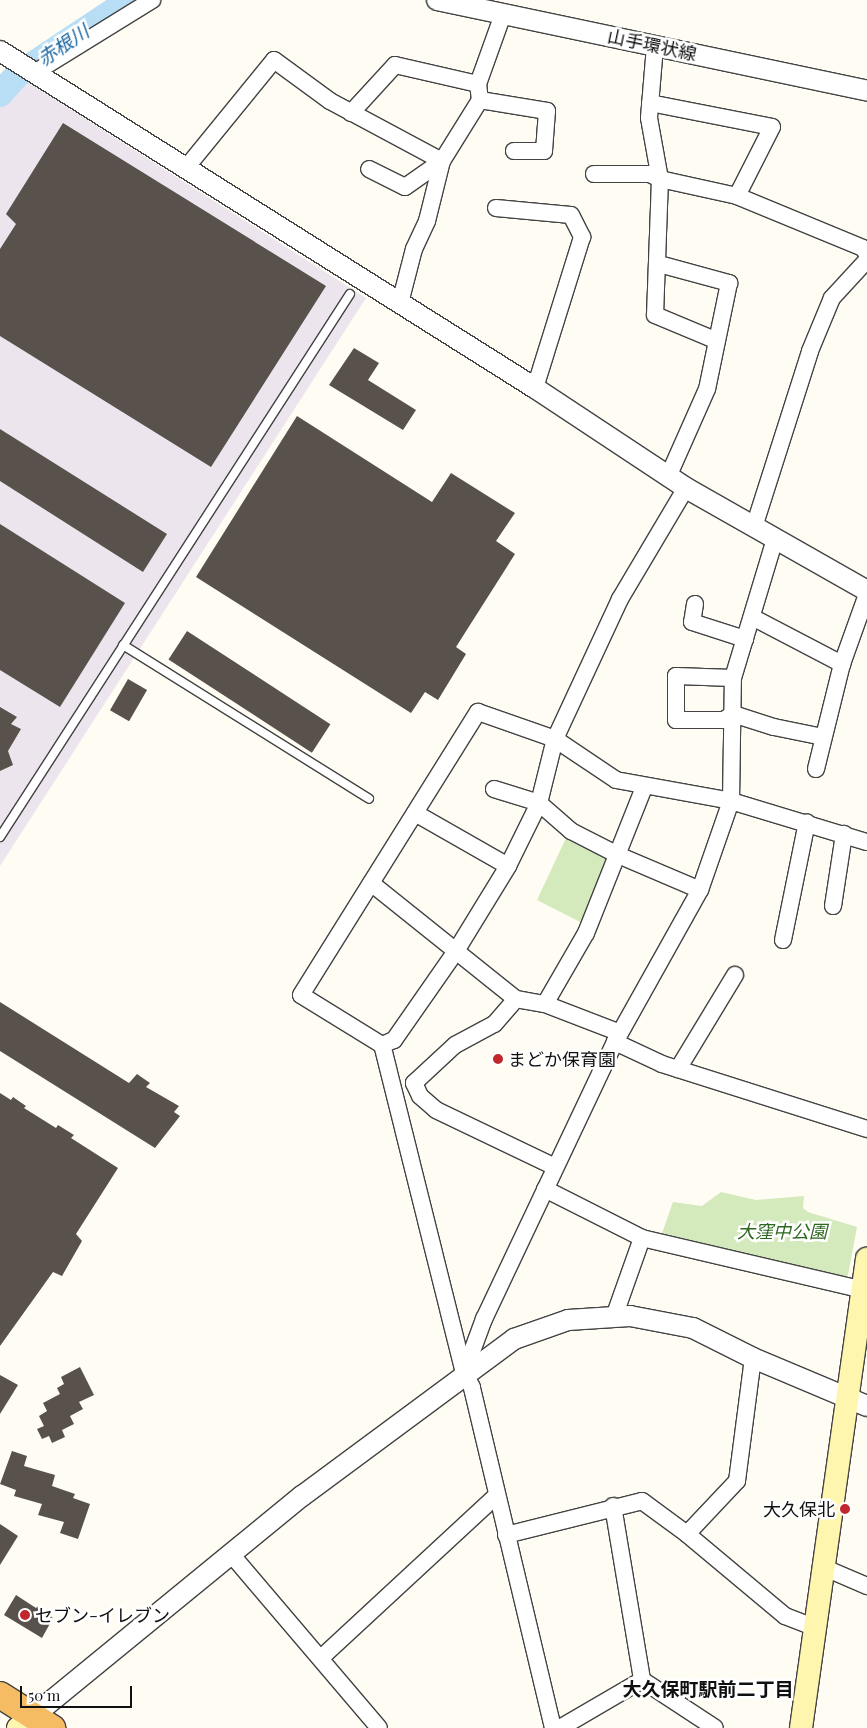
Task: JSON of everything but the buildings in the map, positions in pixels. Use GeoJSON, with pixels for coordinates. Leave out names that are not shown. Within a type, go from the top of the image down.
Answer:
{"type":"FeatureCollection","features":[{"type":"Feature","properties":{"kind":"highway"},"geometry":{"type":"LineString","coordinates":[[2,1700],[34,1724]]}},
{"type":"Feature","properties":{"kind":"main road"},"geometry":{"type":"LineString","coordinates":[[805,1727],[825,1568],[858,1402],[863,1290],[867,1259]]}},
{"type":"Feature","properties":{"kind":"street"},"geometry":{"type":"LineString","coordinates":[[34,73],[152,0]]}},
{"type":"Feature","properties":{"kind":"street","name":"山手環状線"},"geometry":{"type":"LineString","coordinates":[[437,0],[867,91]]}},
{"type":"Feature","properties":{"kind":"street"},"geometry":{"type":"LineString","coordinates":[[400,303],[414,249],[427,222],[442,161],[479,92],[503,14]]}},
{"type":"Feature","properties":{"kind":"street"},"geometry":{"type":"LineString","coordinates":[[656,46],[649,118],[660,179],[659,264],[655,315],[715,340]]}},
{"type":"Feature","properties":{"kind":"street"},"geometry":{"type":"LineString","coordinates":[[0,51],[535,388],[668,477],[867,593],[842,664],[816,769]]}},
{"type":"Feature","properties":{"kind":"street"},"geometry":{"type":"LineString","coordinates":[[186,168],[274,60],[351,112],[442,161]]}},
{"type":"Feature","properties":{"kind":"street"},"geometry":{"type":"LineString","coordinates":[[351,112],[395,65],[479,92],[547,111],[544,151],[514,151]]}},
{"type":"Feature","properties":{"kind":"street"},"geometry":{"type":"LineString","coordinates":[[650,103],[772,127],[737,196]]}},
{"type":"Feature","properties":{"kind":"street"},"geometry":{"type":"LineString","coordinates":[[369,169],[405,188],[442,161]]}},
{"type":"Feature","properties":{"kind":"street"},"geometry":{"type":"LineString","coordinates":[[594,174],[650,174],[660,179],[737,196],[863,248],[867,254]]}},
{"type":"Feature","properties":{"kind":"street"},"geometry":{"type":"LineString","coordinates":[[496,208],[571,215],[582,237],[535,388]]}},
{"type":"Feature","properties":{"kind":"street"},"geometry":{"type":"LineString","coordinates":[[754,527],[810,351],[832,298],[867,260]]}},
{"type":"Feature","properties":{"kind":"street"},"geometry":{"type":"LineString","coordinates":[[659,264],[729,282],[715,340],[716,354],[707,389],[668,477]]}},
{"type":"Feature","properties":{"kind":"street"},"geometry":{"type":"LineString","coordinates":[[382,1046],[394,1040],[456,951],[508,866],[539,803],[555,739],[620,599],[686,488]]}},
{"type":"Feature","properties":{"kind":"street"},"geometry":{"type":"LineString","coordinates":[[464,1373],[484,1318],[617,1037],[700,890],[731,801],[733,678],[775,539]]}},
{"type":"Feature","properties":{"kind":"street"},"geometry":{"type":"LineString","coordinates":[[696,604],[692,622],[745,639]]}},
{"type":"Feature","properties":{"kind":"street"},"geometry":{"type":"LineString","coordinates":[[752,617],[842,664]]}},
{"type":"Feature","properties":{"kind":"street"},"geometry":{"type":"LineString","coordinates":[[733,678],[676,676],[676,720],[724,720],[733,714]]}},
{"type":"Feature","properties":{"kind":"street"},"geometry":{"type":"LineString","coordinates":[[554,1728],[506,1535],[472,1387],[464,1373],[382,1046],[301,995],[478,712],[555,739],[616,780],[644,787],[731,801],[807,822],[867,842]]}},
{"type":"Feature","properties":{"kind":"street"},"geometry":{"type":"LineString","coordinates":[[733,714],[774,727],[823,737]]}},
{"type":"Feature","properties":{"kind":"street"},"geometry":{"type":"LineString","coordinates":[[545,1004],[586,933],[644,787]]}},
{"type":"Feature","properties":{"kind":"street"},"geometry":{"type":"LineString","coordinates":[[494,789],[539,803],[571,831],[618,855],[700,890]]}},
{"type":"Feature","properties":{"kind":"street"},"geometry":{"type":"LineString","coordinates":[[415,813],[508,866]]}},
{"type":"Feature","properties":{"kind":"street"},"geometry":{"type":"LineString","coordinates":[[783,940],[807,822]]}},
{"type":"Feature","properties":{"kind":"street"},"geometry":{"type":"LineString","coordinates":[[833,906],[844,834]]}},
{"type":"Feature","properties":{"kind":"street"},"geometry":{"type":"LineString","coordinates":[[371,883],[516,999],[545,1004],[617,1037],[678,1069],[867,1129]]}},
{"type":"Feature","properties":{"kind":"street"},"geometry":{"type":"LineString","coordinates":[[678,1069],[735,976]]}},
{"type":"Feature","properties":{"kind":"street"},"geometry":{"type":"LineString","coordinates":[[516,999],[494,1024],[455,1045],[414,1083],[420,1096],[436,1110],[555,1167]]}},
{"type":"Feature","properties":{"kind":"street"},"geometry":{"type":"LineString","coordinates":[[396,1101],[420,1096]]}},
{"type":"Feature","properties":{"kind":"street"},"geometry":{"type":"LineString","coordinates":[[545,1189],[642,1238],[863,1290]]}},
{"type":"Feature","properties":{"kind":"street"},"geometry":{"type":"LineString","coordinates":[[614,1316],[642,1238]]}},
{"type":"Feature","properties":{"kind":"street"},"geometry":{"type":"LineString","coordinates":[[34,1724],[231,1554],[464,1373],[514,1339],[568,1320],[630,1316],[693,1328],[753,1358],[858,1402]]}},
{"type":"Feature","properties":{"kind":"street"},"geometry":{"type":"LineString","coordinates":[[688,1534],[737,1481],[753,1358]]}},
{"type":"Feature","properties":{"kind":"street"},"geometry":{"type":"LineString","coordinates":[[322,1657],[497,1495]]}},
{"type":"Feature","properties":{"kind":"street"},"geometry":{"type":"LineString","coordinates":[[506,1535],[613,1506],[642,1501],[688,1534],[785,1616],[817,1628]]}},
{"type":"Feature","properties":{"kind":"street"},"geometry":{"type":"LineString","coordinates":[[613,1506],[642,1680],[715,1728]]}},
{"type":"Feature","properties":{"kind":"street"},"geometry":{"type":"LineString","coordinates":[[231,1554],[322,1657],[379,1728]]}},
{"type":"Feature","properties":{"kind":"street"},"geometry":{"type":"LineString","coordinates":[[825,1568],[867,1586]]}},
{"type":"Feature","properties":{"kind":"street"},"geometry":{"type":"LineString","coordinates":[[560,1728],[642,1680]]}},
{"type":"Feature","properties":{"kind":"lane"},"geometry":{"type":"LineString","coordinates":[[0,837],[350,294]]}},
{"type":"Feature","properties":{"kind":"lane"},"geometry":{"type":"LineString","coordinates":[[123,644],[369,799]]}},
{"type":"Feature","properties":{"kind":"shaded area"},"geometry":{"type":"Polygon","coordinates":[[[17,75],[366,298],[0,866],[0,102],[17,75]]]}},
{"type":"Feature","properties":{"kind":"green space"},"geometry":{"type":"Polygon","coordinates":[[[566,838],[607,857],[610,864],[582,923],[537,900],[566,838]]]}},
{"type":"Feature","properties":{"kind":"green space","name":"大窪中公園"},"geometry":{"type":"Polygon","coordinates":[[[721,1192],[756,1200],[804,1196],[803,1208],[808,1212],[857,1227],[848,1275],[840,1278],[662,1233],[673,1202],[702,1206],[721,1192]]]}},
{"type":"Feature","properties":{"kind":"waterway","name":"赤根川"},"geometry":{"type":"LineString","coordinates":[[0,94],[17,75],[130,0]]}},
{"type":"Feature","properties":{"kind":"place","name":"まどか保育園"},"geometry":{"type":"Point","coordinates":[498,1059]}},
{"type":"Feature","properties":{"kind":"place","name":"大久保北"},"geometry":{"type":"Point","coordinates":[845,1509]}},
{"type":"Feature","properties":{"kind":"place","name":"セブン-イレブン"},"geometry":{"type":"Point","coordinates":[25,1615]}},
{"type":"Feature","properties":{"kind":"district","name":"大久保町駅前二丁目"},"geometry":{"type":"Point","coordinates":[708,1689]}}]}
